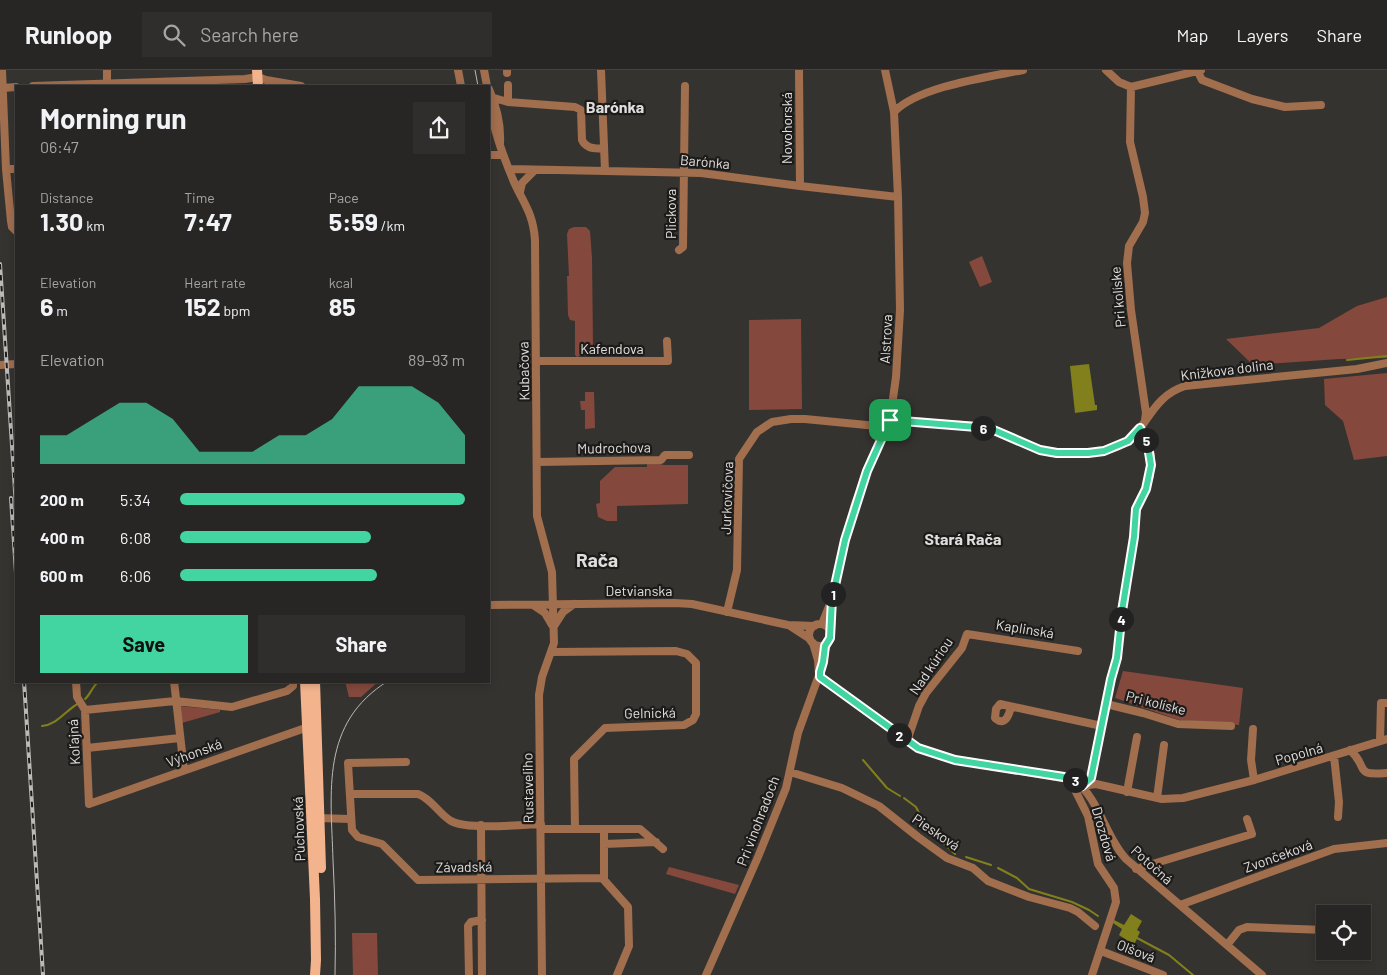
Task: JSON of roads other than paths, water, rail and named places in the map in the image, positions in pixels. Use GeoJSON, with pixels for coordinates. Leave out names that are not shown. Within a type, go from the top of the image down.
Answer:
{"type":"FeatureCollection","features":[{"type":"Feature","properties":{"kind":"main road","name":"Púchovská"},"geometry":{"type":"LineString","coordinates":[[306,683],[313,725],[320,815],[321,975]]}},
{"type":"Feature","properties":{"kind":"main road","name":"Púchovská"},"geometry":{"type":"LineString","coordinates":[[313,725],[315,683]]}},
{"type":"Feature","properties":{"kind":"main road","name":"Púchovská"},"geometry":{"type":"LineString","coordinates":[[315,975],[320,815]]}},
{"type":"Feature","properties":{"kind":"street"},"geometry":{"type":"LineString","coordinates":[[2,70],[6,169],[11,224],[15,230]]}},
{"type":"Feature","properties":{"kind":"street"},"geometry":{"type":"LineString","coordinates":[[107,70],[107,85],[254,78],[295,85]]}},
{"type":"Feature","properties":{"kind":"street"},"geometry":{"type":"LineString","coordinates":[[458,70],[461,85]]}},
{"type":"Feature","properties":{"kind":"street"},"geometry":{"type":"LineString","coordinates":[[484,70],[488,85]]}},
{"type":"Feature","properties":{"kind":"street"},"geometry":{"type":"LineString","coordinates":[[601,70],[605,171]]}},
{"type":"Feature","properties":{"kind":"street","name":"Novohorská"},"geometry":{"type":"LineString","coordinates":[[799,70],[800,186]]}},
{"type":"Feature","properties":{"kind":"street","name":"Alstrova"},"geometry":{"type":"LineString","coordinates":[[831,633],[832,599],[845,540],[867,471],[888,424],[896,377],[900,310],[898,197],[894,112],[885,70]]}},
{"type":"Feature","properties":{"kind":"street"},"geometry":{"type":"LineString","coordinates":[[894,112],[899,107],[930,92],[1023,70]]}},
{"type":"Feature","properties":{"kind":"street"},"geometry":{"type":"LineString","coordinates":[[1106,70],[1119,82],[1131,86],[1200,71],[1202,80],[1252,99],[1285,107],[1321,105]]}},
{"type":"Feature","properties":{"kind":"street"},"geometry":{"type":"LineString","coordinates":[[498,116],[500,109],[508,102],[508,85]]}},
{"type":"Feature","properties":{"kind":"street","name":"Plickova"},"geometry":{"type":"LineString","coordinates":[[679,250],[683,247],[685,86]]}},
{"type":"Feature","properties":{"kind":"street","name":"Pri kolíske"},"geometry":{"type":"LineString","coordinates":[[1131,86],[1130,142],[1143,196],[1145,214],[1143,222],[1129,246],[1127,263],[1131,310],[1146,413],[1145,421]]}},
{"type":"Feature","properties":{"kind":"street"},"geometry":{"type":"LineString","coordinates":[[3,88],[15,87]]}},
{"type":"Feature","properties":{"kind":"street"},"geometry":{"type":"LineString","coordinates":[[491,98],[508,102],[574,107],[583,110],[582,140],[584,144],[587,147],[603,149]]}},
{"type":"Feature","properties":{"kind":"street","name":"Kubačova"},"geometry":{"type":"LineString","coordinates":[[491,98],[498,116],[500,144],[503,155],[527,207],[534,236],[538,516],[551,567],[553,604]]}},
{"type":"Feature","properties":{"kind":"street","name":"Kubačova"},"geometry":{"type":"LineString","coordinates":[[491,98],[495,135],[500,144]]}},
{"type":"Feature","properties":{"kind":"street"},"geometry":{"type":"LineString","coordinates":[[490,155],[503,155]]}},
{"type":"Feature","properties":{"kind":"street"},"geometry":{"type":"LineString","coordinates":[[6,169],[15,169]]}},
{"type":"Feature","properties":{"kind":"street","name":"Barónka"},"geometry":{"type":"LineString","coordinates":[[509,169],[701,173],[898,197]]}},
{"type":"Feature","properties":{"kind":"street"},"geometry":{"type":"LineString","coordinates":[[520,192],[522,183],[535,170]]}},
{"type":"Feature","properties":{"kind":"street","name":"Kafendova"},"geometry":{"type":"LineString","coordinates":[[536,361],[668,361],[667,341]]}},
{"type":"Feature","properties":{"kind":"street","name":"Knižkova dolina"},"geometry":{"type":"LineString","coordinates":[[888,424],[989,428],[1040,450],[1057,453],[1088,453],[1104,451],[1128,441],[1166,395],[1185,386],[1357,369],[1387,363]]}},
{"type":"Feature","properties":{"kind":"street"},"geometry":{"type":"LineString","coordinates":[[0,365],[15,364]]}},
{"type":"Feature","properties":{"kind":"street","name":"Jurkovičova"},"geometry":{"type":"LineString","coordinates":[[727,612],[737,570],[739,459],[758,432],[772,422],[791,419],[888,424]]}},
{"type":"Feature","properties":{"kind":"street","name":"Pri kolíske"},"geometry":{"type":"LineString","coordinates":[[1082,786],[1091,778],[1117,658],[1122,611],[1134,537],[1136,509],[1146,489],[1151,465],[1148,446],[1140,428]]}},
{"type":"Feature","properties":{"kind":"street","name":"Mudrochova"},"geometry":{"type":"LineString","coordinates":[[537,462],[661,460],[664,455],[688,455]]}},
{"type":"Feature","properties":{"kind":"street","name":"Alstrova"},"geometry":{"type":"LineString","coordinates":[[818,626],[832,599]]}},
{"type":"Feature","properties":{"kind":"street"},"geometry":{"type":"LineString","coordinates":[[532,604],[545,613],[553,627],[563,612],[574,604]]}},
{"type":"Feature","properties":{"kind":"street","name":"Rustaveliho"},"geometry":{"type":"LineString","coordinates":[[542,975],[539,694],[542,677],[554,643],[553,604]]}},
{"type":"Feature","properties":{"kind":"street","name":"Detvianska"},"geometry":{"type":"LineString","coordinates":[[490,605],[692,604],[788,625],[818,626]]}},
{"type":"Feature","properties":{"kind":"street","name":"Detvianska"},"geometry":{"type":"LineString","coordinates":[[788,625],[812,641]]}},
{"type":"Feature","properties":{"kind":"street"},"geometry":{"type":"LineString","coordinates":[[812,641],[820,646],[827,643],[831,633],[827,627],[818,626],[810,633],[812,641],[820,673]]}},
{"type":"Feature","properties":{"kind":"street","name":"Kaplinská"},"geometry":{"type":"LineString","coordinates":[[967,634],[1078,651]]}},
{"type":"Feature","properties":{"kind":"street","name":"Nad kúriou"},"geometry":{"type":"LineString","coordinates":[[907,741],[919,706],[926,693],[962,648],[967,634]]}},
{"type":"Feature","properties":{"kind":"street","name":"Pri vinohradoch"},"geometry":{"type":"LineString","coordinates":[[706,975],[782,799],[798,733],[820,673],[827,643]]}},
{"type":"Feature","properties":{"kind":"street","name":"Gelnická"},"geometry":{"type":"LineString","coordinates":[[552,652],[676,651],[687,654],[694,660],[696,665],[696,714],[690,722],[684,725],[610,726],[605,728],[574,759],[575,829]]}},
{"type":"Feature","properties":{"kind":"street","name":"Popolná"},"geometry":{"type":"LineString","coordinates":[[820,673],[825,681],[907,741],[918,748],[936,755],[955,760],[1064,777],[1074,780],[1082,786],[1096,784],[1157,798],[1183,798],[1254,780],[1384,740],[1380,703],[1387,702]]}},
{"type":"Feature","properties":{"kind":"street","name":"Koľajná"},"geometry":{"type":"LineString","coordinates":[[76,683],[77,698],[85,710],[89,804]]}},
{"type":"Feature","properties":{"kind":"street"},"geometry":{"type":"LineString","coordinates":[[174,683],[184,770]]}},
{"type":"Feature","properties":{"kind":"street"},"geometry":{"type":"LineString","coordinates":[[85,710],[175,701],[232,707],[287,691],[293,686],[293,683]]}},
{"type":"Feature","properties":{"kind":"street","name":"Pri kolíske"},"geometry":{"type":"LineString","coordinates":[[1106,704],[1178,724],[1231,726]]}},
{"type":"Feature","properties":{"kind":"street"},"geometry":{"type":"LineString","coordinates":[[1012,707],[1102,726]]}},
{"type":"Feature","properties":{"kind":"street","name":"Výhonská"},"geometry":{"type":"LineString","coordinates":[[89,804],[313,725]]}},
{"type":"Feature","properties":{"kind":"street"},"geometry":{"type":"LineString","coordinates":[[1254,729],[1251,760],[1254,780]]}},
{"type":"Feature","properties":{"kind":"street"},"geometry":{"type":"LineString","coordinates":[[1127,792],[1137,737]]}},
{"type":"Feature","properties":{"kind":"street"},"geometry":{"type":"LineString","coordinates":[[87,748],[180,738]]}},
{"type":"Feature","properties":{"kind":"street"},"geometry":{"type":"LineString","coordinates":[[1157,798],[1164,746]]}},
{"type":"Feature","properties":{"kind":"street"},"geometry":{"type":"LineString","coordinates":[[1350,750],[1367,774],[1387,773]]}},
{"type":"Feature","properties":{"kind":"street"},"geometry":{"type":"LineString","coordinates":[[1334,756],[1339,802],[1338,817]]}},
{"type":"Feature","properties":{"kind":"street","name":"Závadská"},"geometry":{"type":"LineString","coordinates":[[406,762],[348,763],[352,830],[358,838],[382,844],[418,880],[603,878]]}},
{"type":"Feature","properties":{"kind":"street","name":"Piesková"},"geometry":{"type":"LineString","coordinates":[[790,772],[842,788],[879,806],[948,858],[973,868],[988,881],[1070,908],[1078,912],[1094,926]]}},
{"type":"Feature","properties":{"kind":"street","name":"Potočná"},"geometry":{"type":"LineString","coordinates":[[1082,786],[1089,795],[1111,840],[1136,869],[1262,975]]}},
{"type":"Feature","properties":{"kind":"street","name":"Drozdová"},"geometry":{"type":"LineString","coordinates":[[1082,786],[1076,792],[1088,816],[1098,864],[1114,888],[1116,897],[1101,951],[1092,975]]}},
{"type":"Feature","properties":{"kind":"street"},"geometry":{"type":"LineString","coordinates":[[351,794],[418,794],[427,799],[450,820],[462,825],[640,829],[663,849]]}},
{"type":"Feature","properties":{"kind":"street"},"geometry":{"type":"LineString","coordinates":[[320,815],[351,819]]}},
{"type":"Feature","properties":{"kind":"street"},"geometry":{"type":"LineString","coordinates":[[1136,869],[1252,834],[1247,818]]}},
{"type":"Feature","properties":{"kind":"street"},"geometry":{"type":"LineString","coordinates":[[482,825],[482,975]]}},
{"type":"Feature","properties":{"kind":"street"},"geometry":{"type":"LineString","coordinates":[[604,829],[603,878],[628,908],[629,946],[617,975]]}},
{"type":"Feature","properties":{"kind":"street"},"geometry":{"type":"LineString","coordinates":[[604,844],[656,842]]}},
{"type":"Feature","properties":{"kind":"street","name":"Zvončeková"},"geometry":{"type":"LineString","coordinates":[[1180,905],[1334,849],[1387,843]]}},
{"type":"Feature","properties":{"kind":"street"},"geometry":{"type":"LineString","coordinates":[[469,975],[467,928],[471,922],[482,920]]}},
{"type":"Feature","properties":{"kind":"street"},"geometry":{"type":"LineString","coordinates":[[1227,945],[1239,930],[1247,927],[1316,930]]}},
{"type":"Feature","properties":{"kind":"street","name":"Olšová"},"geometry":{"type":"LineString","coordinates":[[1101,951],[1163,975]]}},
{"type":"Feature","properties":{"kind":"waterway"},"geometry":{"type":"LineString","coordinates":[[1347,360],[1387,356]]}},
{"type":"Feature","properties":{"kind":"waterway"},"geometry":{"type":"LineString","coordinates":[[85,699],[97,683]]}},
{"type":"Feature","properties":{"kind":"waterway"},"geometry":{"type":"LineString","coordinates":[[42,726],[57,720],[79,703]]}},
{"type":"Feature","properties":{"kind":"waterway"},"geometry":{"type":"LineString","coordinates":[[863,760],[887,788],[900,796]]}},
{"type":"Feature","properties":{"kind":"waterway"},"geometry":{"type":"LineString","coordinates":[[904,798],[916,807],[928,831],[955,854]]}},
{"type":"Feature","properties":{"kind":"waterway"},"geometry":{"type":"LineString","coordinates":[[966,857],[991,865]]}},
{"type":"Feature","properties":{"kind":"waterway"},"geometry":{"type":"LineString","coordinates":[[998,868],[1017,878],[1029,889],[1072,902],[1098,916]]}},
{"type":"Feature","properties":{"kind":"waterway"},"geometry":{"type":"LineString","coordinates":[[1137,938],[1169,955],[1193,975]]}},
{"type":"Feature","properties":{"kind":"tram line"},"geometry":{"type":"LineString","coordinates":[[475,70],[478,85]]}},
{"type":"Feature","properties":{"kind":"tram line"},"geometry":{"type":"LineString","coordinates":[[335,975],[331,809],[334,761],[340,738],[350,717],[366,698],[385,683]]}},
{"type":"Feature","properties":{"kind":"railway"},"geometry":{"type":"LineString","coordinates":[[0,264],[15,491]]}},
{"type":"Feature","properties":{"kind":"railway"},"geometry":{"type":"LineString","coordinates":[[11,498],[15,558]]}},
{"type":"Feature","properties":{"kind":"railway"},"geometry":{"type":"LineString","coordinates":[[24,683],[43,975]]}},
{"type":"Feature","properties":{"kind":"district","name":"Barónka"},"geometry":{"type":"Point","coordinates":[615,107]}},
{"type":"Feature","properties":{"kind":"district","name":"Stará Rača"},"geometry":{"type":"Point","coordinates":[963,539]}},
{"type":"Feature","properties":{"kind":"district","name":"Rača"},"geometry":{"type":"Point","coordinates":[597,560]}}]}
